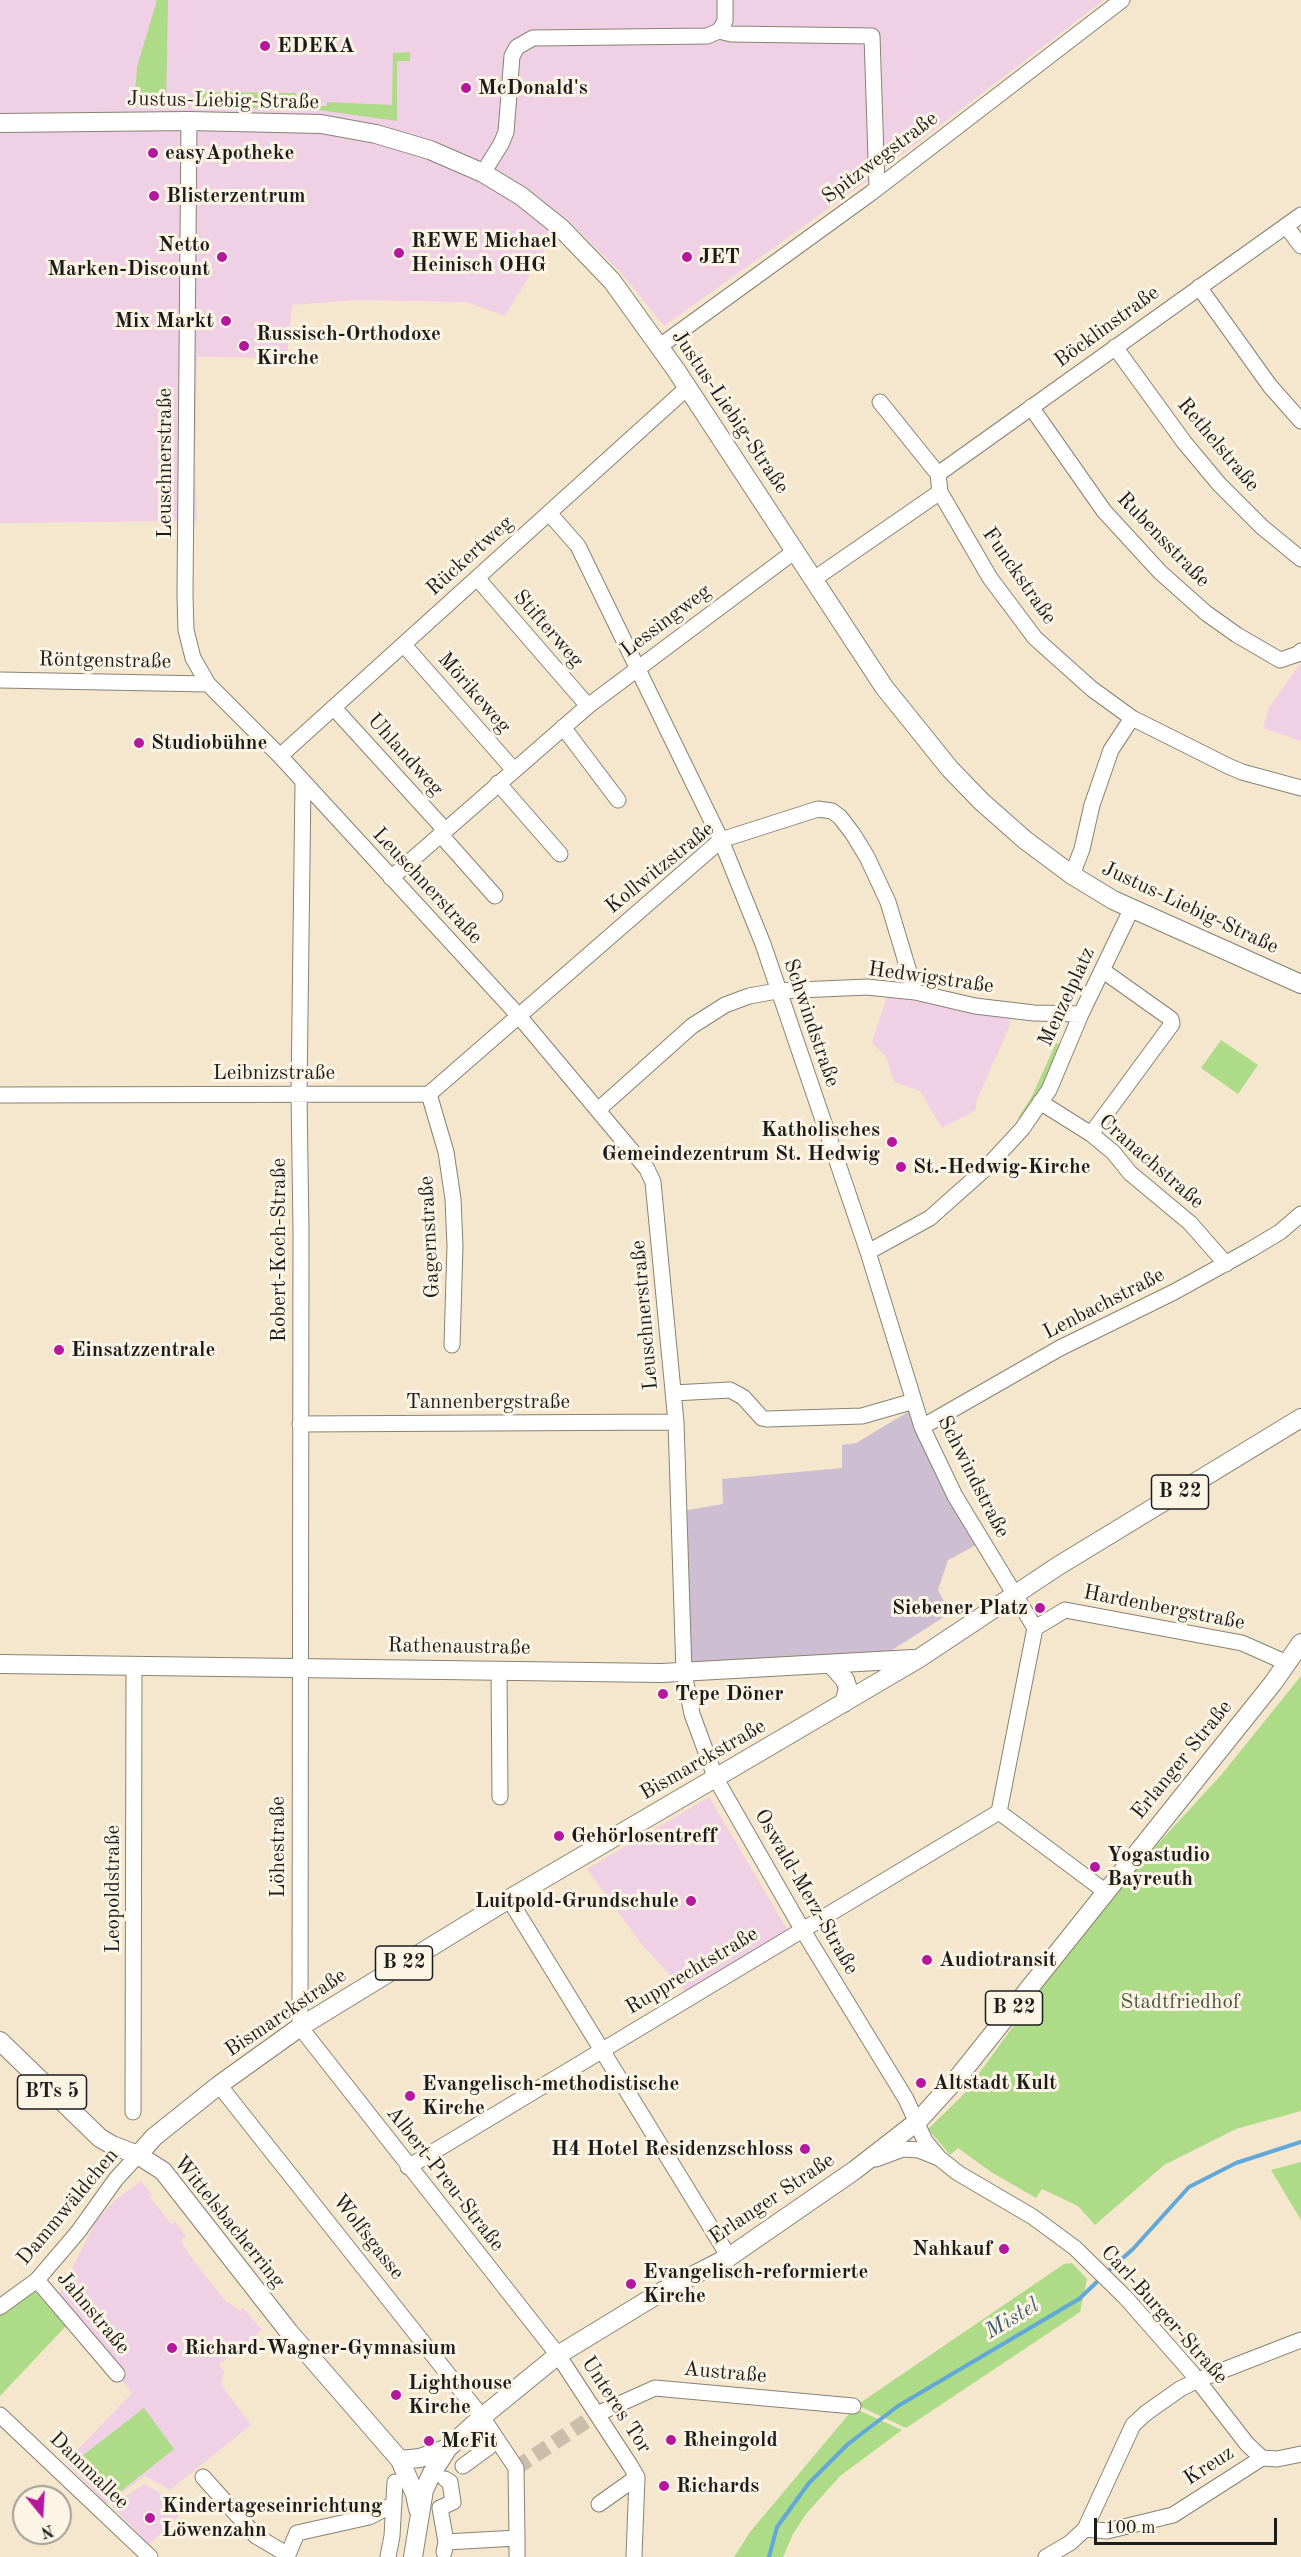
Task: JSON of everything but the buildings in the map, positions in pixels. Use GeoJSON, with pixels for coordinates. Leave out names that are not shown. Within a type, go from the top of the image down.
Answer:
{"type":"FeatureCollection","features":[{"type":"Feature","properties":{"kind":"main road","name":"Justus-Liebig-Straße"},"geometry":{"type":"LineString","coordinates":[[5,119],[321,124],[412,143],[483,173],[521,196],[561,228],[612,281],[660,346],[884,687],[950,769],[982,802],[1025,840],[1072,875],[1131,910],[1301,984]]}},
{"type":"Feature","properties":{"kind":"main road","name":"Bismarckstraße"},"geometry":{"type":"LineString","coordinates":[[138,2155],[154,2137],[219,2085],[300,2027],[509,1899],[844,1703],[909,1659],[1301,1418]]}},
{"type":"Feature","properties":{"kind":"main road","name":"Erlanger Straße"},"geometry":{"type":"LineString","coordinates":[[448,2448],[558,2355],[663,2291],[729,2257],[855,2170],[918,2121],[959,2076],[1301,1643]]}},
{"type":"Feature","properties":{"kind":"main road","name":"Rathenaustraße"},"geometry":{"type":"LineString","coordinates":[[0,1664],[684,1673],[909,1659]]}},
{"type":"Feature","properties":{"kind":"main road"},"geometry":{"type":"LineString","coordinates":[[832,1665],[845,1680],[848,1689],[844,1703]]}},
{"type":"Feature","properties":{"kind":"main road","name":"Wittelsbacherring"},"geometry":{"type":"LineString","coordinates":[[0,2041],[100,2138],[138,2155],[163,2171],[289,2332],[400,2460]]}},
{"type":"Feature","properties":{"kind":"main road","name":"B 22"},"geometry":{"type":"LineString","coordinates":[[419,2514],[415,2494],[400,2460],[420,2458],[448,2448]]}},
{"type":"Feature","properties":{"kind":"main road","name":"B 22"},"geometry":{"type":"LineString","coordinates":[[413,2557],[424,2490],[448,2448]]}},
{"type":"Feature","properties":{"kind":"street"},"geometry":{"type":"LineString","coordinates":[[483,173],[506,132],[512,56],[517,47],[525,41],[542,37],[707,36],[718,31],[725,21],[725,0]]}},
{"type":"Feature","properties":{"kind":"street","name":"Spitzwegstraße"},"geometry":{"type":"LineString","coordinates":[[660,346],[877,188],[1122,0]]}},
{"type":"Feature","properties":{"kind":"street"},"geometry":{"type":"LineString","coordinates":[[718,31],[731,34],[872,36],[877,188]]}},
{"type":"Feature","properties":{"kind":"street"},"geometry":{"type":"LineString","coordinates":[[0,132],[5,119]]}},
{"type":"Feature","properties":{"kind":"street","name":"Leuschnerstraße"},"geometry":{"type":"LineString","coordinates":[[189,121],[186,630],[193,658],[208,684],[280,756],[518,1015],[647,1169],[653,1182],[676,1422],[684,1673]]}},
{"type":"Feature","properties":{"kind":"street","name":"Böcklinstraße"},"geometry":{"type":"LineString","coordinates":[[938,474],[1301,215]]}},
{"type":"Feature","properties":{"kind":"street"},"geometry":{"type":"LineString","coordinates":[[1286,226],[1301,246]]}},
{"type":"Feature","properties":{"kind":"street"},"geometry":{"type":"LineString","coordinates":[[1199,287],[1270,386],[1301,421]]}},
{"type":"Feature","properties":{"kind":"street","name":"Rethelstraße"},"geometry":{"type":"LineString","coordinates":[[1115,347],[1184,442],[1219,484],[1262,527],[1301,559]]}},
{"type":"Feature","properties":{"kind":"street","name":"Rückertweg"},"geometry":{"type":"LineString","coordinates":[[280,756],[687,388]]}},
{"type":"Feature","properties":{"kind":"street"},"geometry":{"type":"LineString","coordinates":[[814,579],[939,492],[938,474],[880,402]]}},
{"type":"Feature","properties":{"kind":"street","name":"Rubensstraße"},"geometry":{"type":"LineString","coordinates":[[1031,407],[1104,511],[1160,572],[1206,613],[1237,635],[1280,660],[1300,652]]}},
{"type":"Feature","properties":{"kind":"street","name":"Funckstraße"},"geometry":{"type":"LineString","coordinates":[[939,492],[990,578],[1035,638],[1092,689],[1132,718],[1242,772],[1301,788]]}},
{"type":"Feature","properties":{"kind":"street","name":"Schwindstraße"},"geometry":{"type":"LineString","coordinates":[[549,513],[578,546],[721,840],[762,944],[868,1252],[922,1427],[954,1496],[1013,1595]]}},
{"type":"Feature","properties":{"kind":"street","name":"Lessingweg"},"geometry":{"type":"LineString","coordinates":[[391,878],[513,769],[588,706],[795,551]]}},
{"type":"Feature","properties":{"kind":"street","name":"Stifterweg"},"geometry":{"type":"LineString","coordinates":[[477,578],[588,706]]}},
{"type":"Feature","properties":{"kind":"street","name":"Mörikeweg"},"geometry":{"type":"LineString","coordinates":[[404,645],[513,769]]}},
{"type":"Feature","properties":{"kind":"street","name":"Röntgenstraße"},"geometry":{"type":"LineString","coordinates":[[0,680],[208,684]]}},
{"type":"Feature","properties":{"kind":"street","name":"Uhlandweg"},"geometry":{"type":"LineString","coordinates":[[334,708],[443,832]]}},
{"type":"Feature","properties":{"kind":"street"},"geometry":{"type":"LineString","coordinates":[[1072,875],[1083,849],[1092,805],[1111,750],[1132,718]]}},
{"type":"Feature","properties":{"kind":"street"},"geometry":{"type":"LineString","coordinates":[[563,727],[618,800]]}},
{"type":"Feature","properties":{"kind":"street","name":"Robert-Koch-Straße"},"geometry":{"type":"LineString","coordinates":[[300,1667],[298,1094],[304,833],[303,782]]}},
{"type":"Feature","properties":{"kind":"street"},"geometry":{"type":"LineString","coordinates":[[498,783],[560,855]]}},
{"type":"Feature","properties":{"kind":"street"},"geometry":{"type":"LineString","coordinates":[[304,833],[326,808]]}},
{"type":"Feature","properties":{"kind":"street","name":"Kollwitzstraße"},"geometry":{"type":"LineString","coordinates":[[518,1015],[721,840],[818,809],[832,811],[854,834],[888,902],[915,992]]}},
{"type":"Feature","properties":{"kind":"street"},"geometry":{"type":"LineString","coordinates":[[443,832],[495,896]]}},
{"type":"Feature","properties":{"kind":"street","name":"Menzelplatz"},"geometry":{"type":"LineString","coordinates":[[868,1252],[930,1218],[953,1199],[1022,1129],[1049,1090],[1081,1014],[1131,910]]}},
{"type":"Feature","properties":{"kind":"street"},"geometry":{"type":"LineString","coordinates":[[1091,1134],[1172,1024],[1170,1019],[1102,970]]}},
{"type":"Feature","properties":{"kind":"street","name":"Hedwigstraße"},"geometry":{"type":"LineString","coordinates":[[598,1109],[692,1026],[725,1005],[749,996],[777,991],[867,987],[915,992],[975,1006],[1034,1013],[1081,1014]]}},
{"type":"Feature","properties":{"kind":"street"},"geometry":{"type":"LineString","coordinates":[[429,1094],[518,1015]]}},
{"type":"Feature","properties":{"kind":"street","name":"Leibnizstraße"},"geometry":{"type":"LineString","coordinates":[[0,1095],[429,1094]]}},
{"type":"Feature","properties":{"kind":"street","name":"Gagernstraße"},"geometry":{"type":"LineString","coordinates":[[429,1094],[446,1152],[453,1199],[455,1290],[452,1345]]}},
{"type":"Feature","properties":{"kind":"street","name":"Cranachstraße"},"geometry":{"type":"LineString","coordinates":[[1040,1102],[1091,1134],[1113,1152],[1130,1173],[1191,1224],[1226,1264]]}},
{"type":"Feature","properties":{"kind":"street","name":"Lenbachstraße"},"geometry":{"type":"LineString","coordinates":[[922,1427],[1060,1348],[1226,1264],[1280,1232],[1301,1214]]}},
{"type":"Feature","properties":{"kind":"street"},"geometry":{"type":"LineString","coordinates":[[673,1393],[730,1390],[744,1398],[762,1418],[767,1419],[862,1416],[914,1401]]}},
{"type":"Feature","properties":{"kind":"street","name":"Tannenbergstraße"},"geometry":{"type":"LineString","coordinates":[[300,1424],[676,1422]]}},
{"type":"Feature","properties":{"kind":"street"},"geometry":{"type":"LineString","coordinates":[[1013,1595],[1035,1629],[999,1812],[1106,1892]]}},
{"type":"Feature","properties":{"kind":"street","name":"Hardenbergstraße"},"geometry":{"type":"LineString","coordinates":[[1035,1629],[1065,1610],[1242,1642],[1287,1663]]}},
{"type":"Feature","properties":{"kind":"street","name":"Leopoldstraße"},"geometry":{"type":"LineString","coordinates":[[133,2112],[134,1666]]}},
{"type":"Feature","properties":{"kind":"street","name":"Löhestraße"},"geometry":{"type":"LineString","coordinates":[[300,1667],[300,2027]]}},
{"type":"Feature","properties":{"kind":"street"},"geometry":{"type":"LineString","coordinates":[[499,1670],[500,1797]]}},
{"type":"Feature","properties":{"kind":"street","name":"Oswald-Merz-Straße"},"geometry":{"type":"LineString","coordinates":[[684,1673],[692,1714],[716,1779],[802,1929],[918,2121]]}},
{"type":"Feature","properties":{"kind":"street","name":"Rupprechtstraße"},"geometry":{"type":"LineString","coordinates":[[408,2167],[999,1812]]}},
{"type":"Feature","properties":{"kind":"street"},"geometry":{"type":"LineString","coordinates":[[509,1899],[729,2257]]}},
{"type":"Feature","properties":{"kind":"street","name":"Albert-Preu-Straße"},"geometry":{"type":"LineString","coordinates":[[300,2027],[558,2355]]}},
{"type":"Feature","properties":{"kind":"street","name":"Wolfsgasse"},"geometry":{"type":"LineString","coordinates":[[219,2085],[482,2417],[516,2468],[517,2557]]}},
{"type":"Feature","properties":{"kind":"street","name":"Carl-Burger-Straße"},"geometry":{"type":"LineString","coordinates":[[918,2121],[925,2141],[939,2158],[958,2173],[1033,2217],[1080,2252],[1122,2293],[1198,2380],[1247,2444],[1262,2458]]}},
{"type":"Feature","properties":{"kind":"street","name":"Erlanger Straße"},"geometry":{"type":"LineString","coordinates":[[855,2170],[890,2152],[903,2149],[919,2150],[939,2158]]}},
{"type":"Feature","properties":{"kind":"street","name":"Dammwäldchen"},"geometry":{"type":"LineString","coordinates":[[0,2307],[37,2280],[78,2232],[116,2179],[138,2155]]}},
{"type":"Feature","properties":{"kind":"street","name":"Jahnstraße"},"geometry":{"type":"LineString","coordinates":[[37,2280],[117,2374]]}},
{"type":"Feature","properties":{"kind":"street"},"geometry":{"type":"LineString","coordinates":[[1046,2557],[1070,2543],[1085,2529],[1133,2425],[1180,2389],[1301,2340]]}},
{"type":"Feature","properties":{"kind":"street","name":"Unteres Tor"},"geometry":{"type":"LineString","coordinates":[[558,2355],[638,2477],[634,2557]]}},
{"type":"Feature","properties":{"kind":"street","name":"Austraße"},"geometry":{"type":"LineString","coordinates":[[597,2414],[655,2388],[853,2406]]}},
{"type":"Feature","properties":{"kind":"street","name":"Dammallee"},"geometry":{"type":"LineString","coordinates":[[0,2415],[150,2557]]}},
{"type":"Feature","properties":{"kind":"street"},"geometry":{"type":"LineString","coordinates":[[463,2466],[489,2447]]}},
{"type":"Feature","properties":{"kind":"street","name":"Kreuz"},"geometry":{"type":"LineString","coordinates":[[1085,2529],[1107,2531],[1173,2515],[1262,2458],[1277,2459],[1301,2454]]}},
{"type":"Feature","properties":{"kind":"street"},"geometry":{"type":"LineString","coordinates":[[203,2477],[256,2536],[288,2556],[297,2533],[369,2517],[394,2504]]}},
{"type":"Feature","properties":{"kind":"street","name":"Unteres Tor"},"geometry":{"type":"LineString","coordinates":[[599,2504],[638,2477]]}},
{"type":"Feature","properties":{"kind":"street"},"geometry":{"type":"LineString","coordinates":[[445,2479],[450,2482],[453,2502],[440,2508],[446,2550],[517,2538]]}},
{"type":"Feature","properties":{"kind":"street"},"geometry":{"type":"LineString","coordinates":[[388,2557],[392,2536],[395,2482]]}},
{"type":"Feature","properties":{"kind":"shaded area"},"geometry":{"type":"Polygon","coordinates":[[[0,0],[1104,0],[871,178],[664,326],[622,274],[565,217],[505,316],[466,302],[355,300],[292,305],[287,358],[197,357],[195,461],[197,521],[0,523],[0,0]]]}},
{"type":"Feature","properties":{"kind":"shaded area"},"geometry":{"type":"Polygon","coordinates":[[[1301,662],[1301,741],[1263,728],[1269,708],[1301,662]]]}},
{"type":"Feature","properties":{"kind":"shaded area"},"geometry":{"type":"Polygon","coordinates":[[[887,997],[1009,1015],[1010,1025],[976,1102],[976,1110],[942,1128],[920,1091],[894,1082],[886,1057],[872,1043],[887,997]]]}},
{"type":"Feature","properties":{"kind":"shaded area"},"geometry":{"type":"Polygon","coordinates":[[[913,1409],[978,1544],[948,1560],[938,1590],[950,1613],[883,1656],[691,1666],[687,1510],[723,1504],[722,1479],[842,1468],[842,1445],[856,1443],[913,1409]]]}},
{"type":"Feature","properties":{"kind":"shaded area","name":"Luitpold-Grundschule"},"geometry":{"type":"Polygon","coordinates":[[[709,1797],[790,1934],[689,1995],[643,1946],[587,1869],[709,1797]]]}},
{"type":"Feature","properties":{"kind":"shaded area","name":"Richard-Wagner-Gymnasium"},"geometry":{"type":"Polygon","coordinates":[[[141,2181],[171,2224],[175,2222],[186,2236],[181,2240],[189,2255],[227,2303],[232,2304],[238,2311],[243,2308],[262,2330],[219,2365],[224,2372],[221,2385],[251,2425],[170,2490],[145,2476],[106,2504],[66,2462],[132,2393],[121,2379],[126,2374],[59,2294],[96,2221],[114,2201],[141,2181]]]}},
{"type":"Feature","properties":{"kind":"shaded area","name":"Kindertageseinrichtung Löwenzahn"},"geometry":{"type":"Polygon","coordinates":[[[144,2484],[170,2498],[174,2495],[186,2509],[149,2545],[112,2506],[144,2484]]]}},
{"type":"Feature","properties":{"kind":"green space"},"geometry":{"type":"Polygon","coordinates":[[[157,0],[168,0],[166,105],[134,106],[137,67],[157,0]]]}},
{"type":"Feature","properties":{"kind":"green space"},"geometry":{"type":"Polygon","coordinates":[[[410,52],[410,61],[397,61],[397,121],[312,109],[312,106],[327,106],[327,102],[392,105],[393,53],[410,52]]]}},
{"type":"Feature","properties":{"kind":"green space"},"geometry":{"type":"Polygon","coordinates":[[[200,92],[296,93],[296,98],[305,98],[304,109],[200,107],[200,92]]]}},
{"type":"Feature","properties":{"kind":"green space"},"geometry":{"type":"Polygon","coordinates":[[[1221,1040],[1258,1065],[1238,1094],[1201,1068],[1221,1040]]]}},
{"type":"Feature","properties":{"kind":"green space"},"geometry":{"type":"Polygon","coordinates":[[[1056,1043],[1064,1046],[1024,1120],[1018,1118],[1032,1096],[1056,1043]]]}},
{"type":"Feature","properties":{"kind":"green space","name":"Stadtfriedhof"},"geometry":{"type":"Polygon","coordinates":[[[1301,1676],[1301,2111],[1236,2129],[1164,2165],[1095,2225],[1078,2206],[1042,2189],[1036,2198],[991,2172],[958,2148],[950,2155],[928,2129],[964,2094],[1100,1907],[1222,1774],[1301,1676]]]}},
{"type":"Feature","properties":{"kind":"green space"},"geometry":{"type":"Polygon","coordinates":[[[1301,2162],[1301,2220],[1271,2170],[1301,2162]]]}},
{"type":"Feature","properties":{"kind":"green space"},"geometry":{"type":"Polygon","coordinates":[[[1072,2263],[1087,2279],[1080,2312],[906,2428],[857,2405],[1064,2264],[1072,2263]]]}},
{"type":"Feature","properties":{"kind":"green space"},"geometry":{"type":"Polygon","coordinates":[[[33,2289],[66,2326],[0,2396],[0,2314],[33,2289]]]}},
{"type":"Feature","properties":{"kind":"green space"},"geometry":{"type":"Polygon","coordinates":[[[144,2408],[174,2449],[111,2499],[77,2460],[144,2408]]]}},
{"type":"Feature","properties":{"kind":"green space"},"geometry":{"type":"Polygon","coordinates":[[[854,2408],[902,2430],[840,2476],[806,2514],[793,2534],[783,2557],[734,2557],[750,2532],[854,2408]]]}},
{"type":"Feature","properties":{"kind":"waterway","name":"Mistel"},"geometry":{"type":"LineString","coordinates":[[1107,2272],[1133,2249],[1189,2187],[1236,2163],[1301,2142]]}},
{"type":"Feature","properties":{"kind":"waterway","name":"Mistel"},"geometry":{"type":"LineString","coordinates":[[769,2557],[777,2527],[809,2483],[848,2444],[898,2406],[1079,2299],[1100,2279]]}},
{"type":"Feature","properties":{"kind":"tunnel"},"geometry":{"type":"LineString","coordinates":[[516,2468],[597,2414]]}},
{"type":"Feature","properties":{"kind":"place","name":"EDEKA"},"geometry":{"type":"Point","coordinates":[265,46]}},
{"type":"Feature","properties":{"kind":"place","name":"McDonald's"},"geometry":{"type":"Point","coordinates":[466,88]}},
{"type":"Feature","properties":{"kind":"place","name":"easyApotheke"},"geometry":{"type":"Point","coordinates":[153,153]}},
{"type":"Feature","properties":{"kind":"place","name":"Blisterzentrum"},"geometry":{"type":"Point","coordinates":[154,196]}},
{"type":"Feature","properties":{"kind":"place","name":"REWE Michael Heinisch OHG"},"geometry":{"type":"Point","coordinates":[399,253]}},
{"type":"Feature","properties":{"kind":"place","name":"Netto Marken-Discount"},"geometry":{"type":"Point","coordinates":[222,257]}},
{"type":"Feature","properties":{"kind":"place","name":"JET"},"geometry":{"type":"Point","coordinates":[687,257]}},
{"type":"Feature","properties":{"kind":"place","name":"Mix Markt"},"geometry":{"type":"Point","coordinates":[226,321]}},
{"type":"Feature","properties":{"kind":"place","name":"Russisch-Orthodoxe Kirche"},"geometry":{"type":"Point","coordinates":[244,346]}},
{"type":"Feature","properties":{"kind":"place","name":"Studiobühne"},"geometry":{"type":"Point","coordinates":[139,743]}},
{"type":"Feature","properties":{"kind":"place","name":"Katholisches Gemeindezentrum St. Hedwig"},"geometry":{"type":"Point","coordinates":[892,1142]}},
{"type":"Feature","properties":{"kind":"place","name":"St.-Hedwig-Kirche"},"geometry":{"type":"Point","coordinates":[901,1167]}},
{"type":"Feature","properties":{"kind":"place","name":"Einsatzzentrale"},"geometry":{"type":"Point","coordinates":[59,1350]}},
{"type":"Feature","properties":{"kind":"place","name":"Siebener Platz"},"geometry":{"type":"Point","coordinates":[1040,1608]}},
{"type":"Feature","properties":{"kind":"place","name":"Tepe Döner"},"geometry":{"type":"Point","coordinates":[663,1694]}},
{"type":"Feature","properties":{"kind":"place","name":"Gehörlosentreff"},"geometry":{"type":"Point","coordinates":[559,1836]}},
{"type":"Feature","properties":{"kind":"place","name":"Yogastudio Bayreuth"},"geometry":{"type":"Point","coordinates":[1095,1867]}},
{"type":"Feature","properties":{"kind":"place","name":"Luitpold-Grundschule"},"geometry":{"type":"Point","coordinates":[691,1901]}},
{"type":"Feature","properties":{"kind":"place","name":"Audiotransit"},"geometry":{"type":"Point","coordinates":[927,1960]}},
{"type":"Feature","properties":{"kind":"place","name":"Altstadt Kult"},"geometry":{"type":"Point","coordinates":[921,2083]}},
{"type":"Feature","properties":{"kind":"place","name":"Evangelisch-methodistische Kirche"},"geometry":{"type":"Point","coordinates":[410,2096]}},
{"type":"Feature","properties":{"kind":"place","name":"H4 Hotel Residenzschloss"},"geometry":{"type":"Point","coordinates":[805,2149]}},
{"type":"Feature","properties":{"kind":"place","name":"Nahkauf"},"geometry":{"type":"Point","coordinates":[1004,2249]}},
{"type":"Feature","properties":{"kind":"place","name":"Evangelisch-reformierte Kirche"},"geometry":{"type":"Point","coordinates":[631,2284]}},
{"type":"Feature","properties":{"kind":"place","name":"Richard-Wagner-Gymnasium"},"geometry":{"type":"Point","coordinates":[172,2348]}},
{"type":"Feature","properties":{"kind":"place","name":"Lighthouse Kirche"},"geometry":{"type":"Point","coordinates":[396,2395]}},
{"type":"Feature","properties":{"kind":"place","name":"Rheingold"},"geometry":{"type":"Point","coordinates":[671,2440]}},
{"type":"Feature","properties":{"kind":"place","name":"McFit"},"geometry":{"type":"Point","coordinates":[429,2441]}},
{"type":"Feature","properties":{"kind":"place","name":"Richards"},"geometry":{"type":"Point","coordinates":[664,2486]}},
{"type":"Feature","properties":{"kind":"place","name":"Kindertageseinrichtung Löwenzahn"},"geometry":{"type":"Point","coordinates":[150,2518]}}]}
